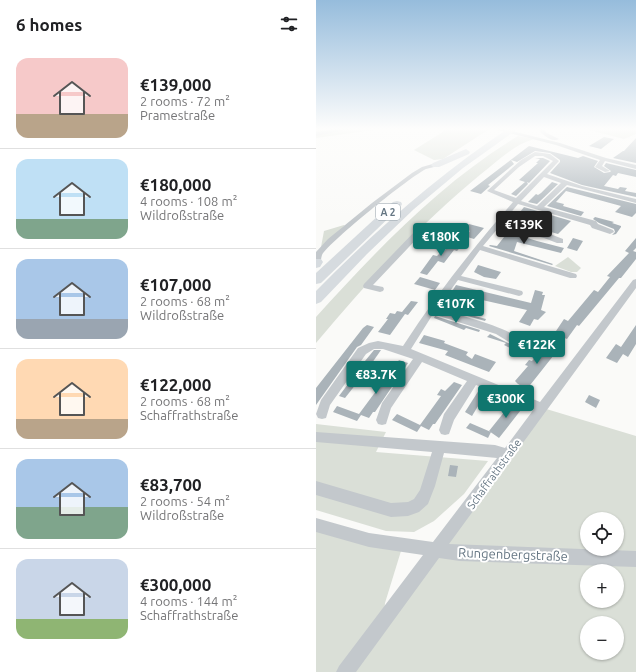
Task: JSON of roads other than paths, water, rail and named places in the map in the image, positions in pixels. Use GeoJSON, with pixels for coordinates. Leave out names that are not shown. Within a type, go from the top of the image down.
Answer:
{"type":"FeatureCollection","features":[{"type":"Feature","properties":{"kind":"highway"},"geometry":{"type":"LineString","coordinates":[[436,165],[449,159]]}},
{"type":"Feature","properties":{"kind":"highway","name":"A 2"},"geometry":{"type":"LineString","coordinates":[[316,280],[396,205],[456,159]]}},
{"type":"Feature","properties":{"kind":"highway","name":"A 2"},"geometry":{"type":"LineString","coordinates":[[316,299],[378,236],[432,186],[468,159]]}},
{"type":"Feature","properties":{"kind":"street"},"geometry":{"type":"LineString","coordinates":[[527,159],[490,191],[538,209],[593,223],[595,226],[610,232]]}},
{"type":"Feature","properties":{"kind":"street"},"geometry":{"type":"LineString","coordinates":[[404,351],[455,276],[516,202],[555,163],[556,161],[554,159]]}},
{"type":"Feature","properties":{"kind":"street"},"geometry":{"type":"LineString","coordinates":[[604,159],[598,167],[607,171]]}},
{"type":"Feature","properties":{"kind":"street"},"geometry":{"type":"LineString","coordinates":[[605,159],[636,167]]}},
{"type":"Feature","properties":{"kind":"street"},"geometry":{"type":"LineString","coordinates":[[316,263],[318,255],[331,241],[374,204],[414,174],[424,168],[436,165]]}},
{"type":"Feature","properties":{"kind":"street"},"geometry":{"type":"LineString","coordinates":[[543,175],[636,201]]}},
{"type":"Feature","properties":{"kind":"street"},"geometry":{"type":"LineString","coordinates":[[538,209],[566,182]]}},
{"type":"Feature","properties":{"kind":"street"},"geometry":{"type":"LineString","coordinates":[[498,224],[547,236],[560,242]]}},
{"type":"Feature","properties":{"kind":"street"},"geometry":{"type":"LineString","coordinates":[[380,290],[367,286],[422,229]]}},
{"type":"Feature","properties":{"kind":"street"},"geometry":{"type":"LineString","coordinates":[[478,247],[528,261],[573,276]]}},
{"type":"Feature","properties":{"kind":"street"},"geometry":{"type":"LineString","coordinates":[[455,276],[519,293]]}},
{"type":"Feature","properties":{"kind":"street","name":"Schaffrathstraße"},"geometry":{"type":"LineString","coordinates":[[438,549],[593,339],[631,297],[636,282]]}},
{"type":"Feature","properties":{"kind":"street"},"geometry":{"type":"LineString","coordinates":[[432,310],[500,332],[513,339]]}},
{"type":"Feature","properties":{"kind":"street"},"geometry":{"type":"LineString","coordinates":[[322,414],[325,403],[362,351],[369,345],[379,344],[404,351],[543,408]]}},
{"type":"Feature","properties":{"kind":"street"},"geometry":{"type":"LineString","coordinates":[[382,420],[386,406],[419,358]]}},
{"type":"Feature","properties":{"kind":"street"},"geometry":{"type":"LineString","coordinates":[[445,430],[448,418],[474,380]]}},
{"type":"Feature","properties":{"kind":"street"},"geometry":{"type":"LineString","coordinates":[[316,437],[495,451],[507,455]]}},
{"type":"Feature","properties":{"kind":"street"},"geometry":{"type":"LineString","coordinates":[[316,488],[391,510],[403,511],[420,504],[426,496],[440,446]]}},
{"type":"Feature","properties":{"kind":"street","name":"Rungenbergstraße"},"geometry":{"type":"LineString","coordinates":[[316,525],[369,540],[405,547],[438,549],[460,553],[636,559]]}},
{"type":"Feature","properties":{"kind":"street"},"geometry":{"type":"LineString","coordinates":[[345,672],[438,549]]}}]}
